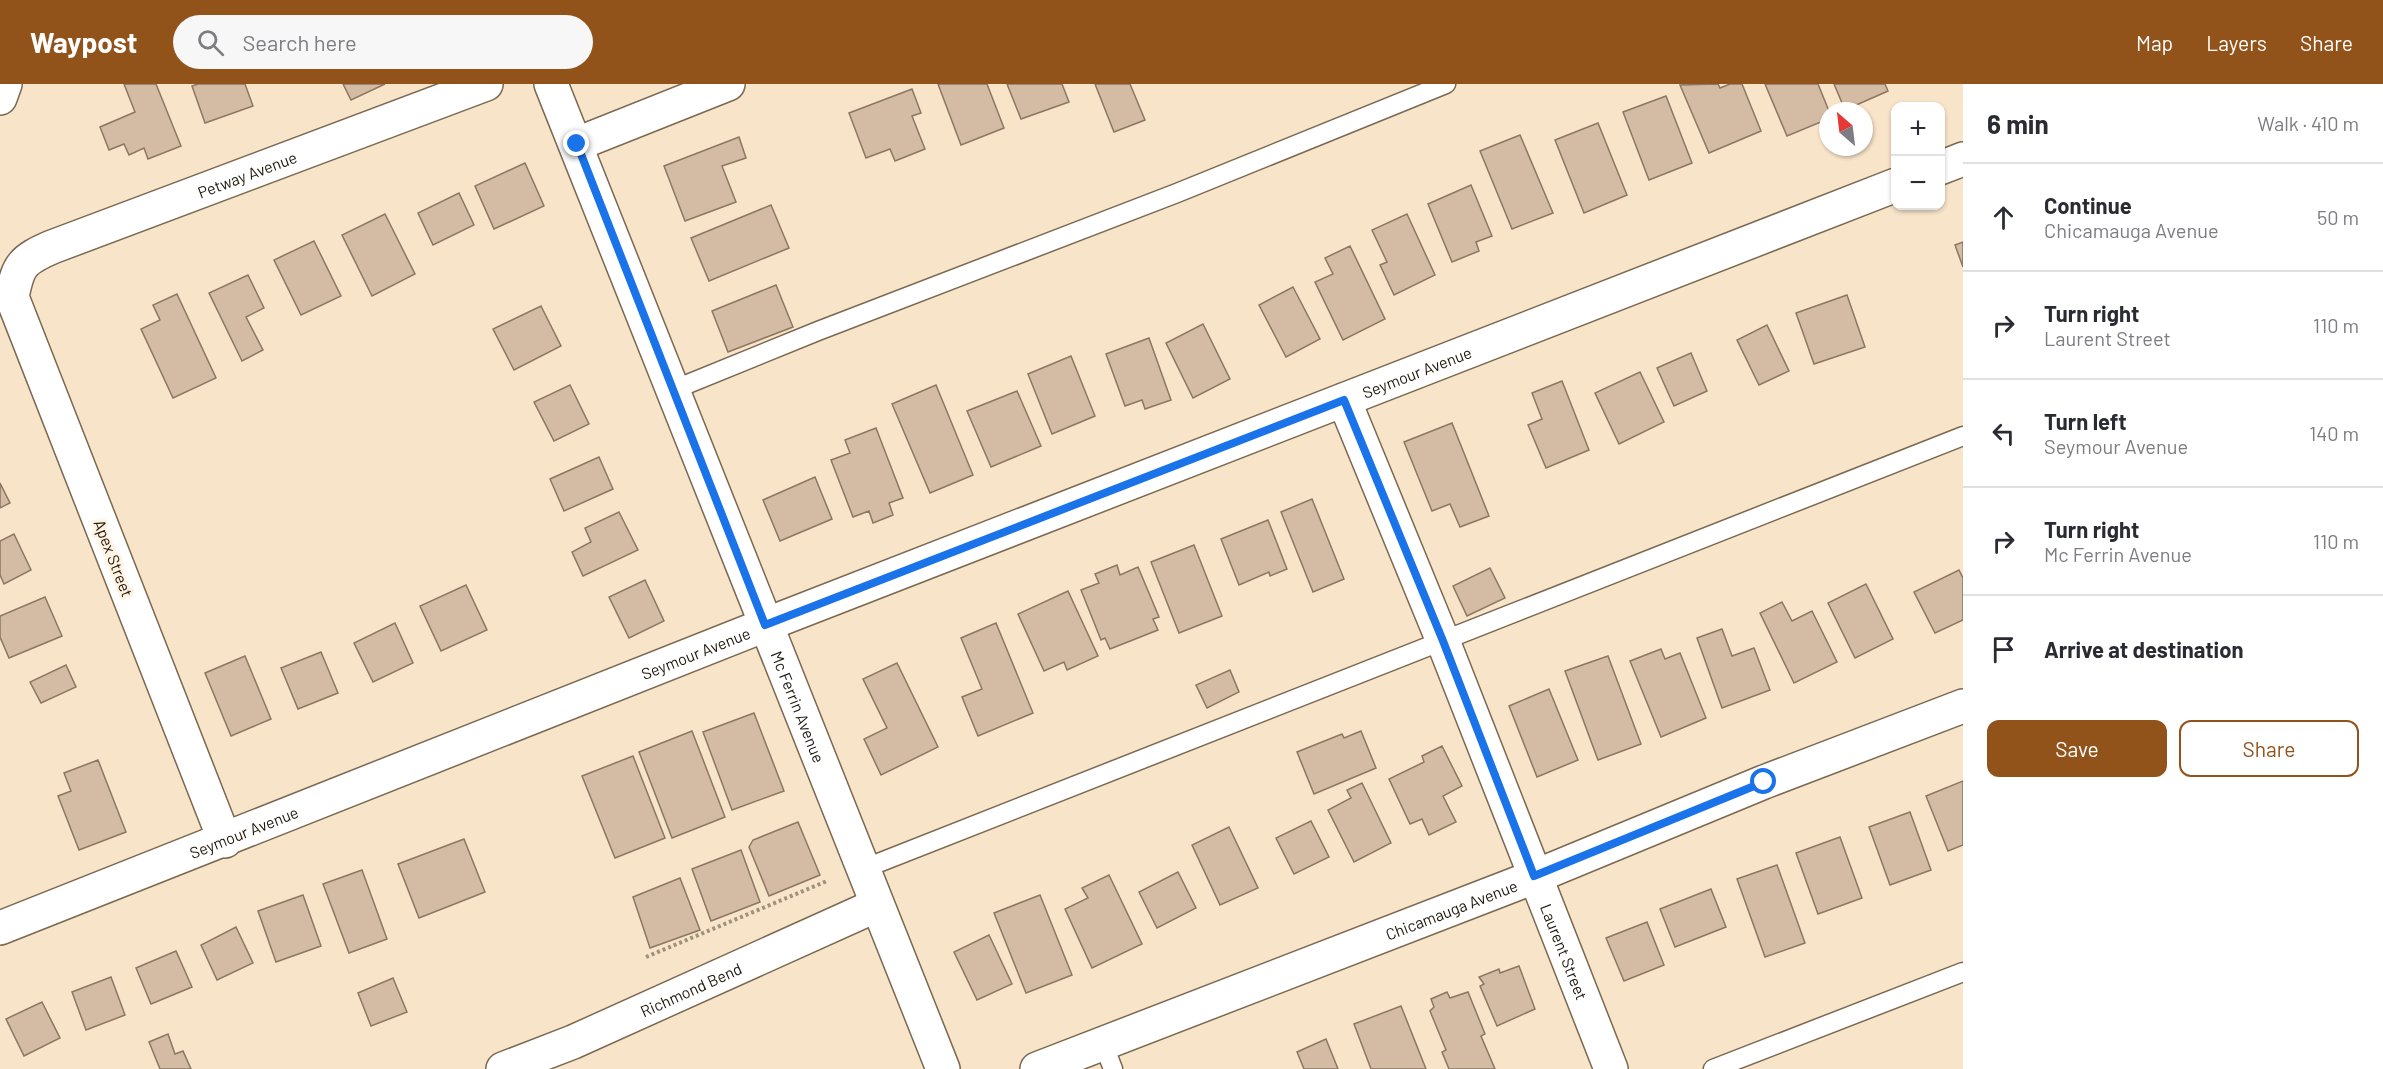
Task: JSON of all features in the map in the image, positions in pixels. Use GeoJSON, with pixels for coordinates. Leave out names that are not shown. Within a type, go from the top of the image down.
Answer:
{"type":"FeatureCollection","features":[{"type":"Feature","properties":{"kind":"main road"},"geometry":{"type":"LineString","coordinates":[[0,98],[5,84]]}},
{"type":"Feature","properties":{"kind":"main road","name":"Petway Avenue"},"geometry":{"type":"LineString","coordinates":[[16,274],[29,257],[52,247],[486,84]]}},
{"type":"Feature","properties":{"kind":"main road","name":"Mc Ferrin Avenue"},"geometry":{"type":"LineString","coordinates":[[551,84],[577,144],[765,625],[943,1069]]}},
{"type":"Feature","properties":{"kind":"main road"},"geometry":{"type":"LineString","coordinates":[[577,144],[728,84]]}},
{"type":"Feature","properties":{"kind":"main road"},"geometry":{"type":"LineString","coordinates":[[1945,166],[1963,159]]}},
{"type":"Feature","properties":{"kind":"main road","name":"Seymour Avenue"},"geometry":{"type":"LineString","coordinates":[[0,928],[225,841],[765,625],[1891,187]]}},
{"type":"Feature","properties":{"kind":"main road","name":"Apex Street"},"geometry":{"type":"LineString","coordinates":[[16,274],[12,297],[225,841]]}},
{"type":"Feature","properties":{"kind":"main road","name":"Laurent Street"},"geometry":{"type":"LineString","coordinates":[[1344,400],[1443,641],[1611,1069]]}},
{"type":"Feature","properties":{"kind":"main road","name":"Chicamauga Avenue"},"geometry":{"type":"LineString","coordinates":[[1037,1069],[1108,1056],[1534,876],[1764,782],[1963,706]]}},
{"type":"Feature","properties":{"kind":"main road","name":"Richmond Bend"},"geometry":{"type":"LineString","coordinates":[[503,1069],[573,1042],[877,905]]}},
{"type":"Feature","properties":{"kind":"lane"},"geometry":{"type":"LineString","coordinates":[[673,390],[818,331],[1178,194],[1446,84]]}},
{"type":"Feature","properties":{"kind":"lane"},"geometry":{"type":"LineString","coordinates":[[862,869],[1963,436]]}},
{"type":"Feature","properties":{"kind":"lane"},"geometry":{"type":"LineString","coordinates":[[1713,1069],[1963,972]]}},
{"type":"Feature","properties":{"kind":"path"},"geometry":{"type":"LineString","coordinates":[[645,957],[827,881]]}},
{"type":"Feature","properties":{"kind":"building"},"geometry":{"type":"Polygon","coordinates":[[[124,84],[156,84],[181,146],[148,159],[144,148],[129,155],[124,144],[109,150],[100,127],[135,112],[124,84]]]}},
{"type":"Feature","properties":{"kind":"building"},"geometry":{"type":"Polygon","coordinates":[[[245,84],[253,106],[205,123],[192,86],[245,84]]]}},
{"type":"Feature","properties":{"kind":"building"},"geometry":{"type":"Polygon","coordinates":[[[343,84],[385,84],[351,100],[343,84]]]}},
{"type":"Feature","properties":{"kind":"building"},"geometry":{"type":"Polygon","coordinates":[[[938,84],[987,84],[1004,128],[961,145],[938,84]]]}},
{"type":"Feature","properties":{"kind":"building"},"geometry":{"type":"Polygon","coordinates":[[[1007,84],[1062,84],[1069,102],[1021,119],[1007,84]]]}},
{"type":"Feature","properties":{"kind":"building"},"geometry":{"type":"Polygon","coordinates":[[[1095,84],[1130,84],[1145,120],[1114,132],[1095,84]]]}},
{"type":"Feature","properties":{"kind":"building"},"geometry":{"type":"Polygon","coordinates":[[[1718,84],[1720,88],[1730,84],[1742,84],[1761,131],[1709,153],[1680,85],[1718,84]]]}},
{"type":"Feature","properties":{"kind":"building"},"geometry":{"type":"Polygon","coordinates":[[[1765,84],[1818,84],[1825,102],[1819,102],[1819,123],[1787,136],[1765,84]]]}},
{"type":"Feature","properties":{"kind":"building"},"geometry":{"type":"Polygon","coordinates":[[[1834,84],[1885,84],[1888,91],[1863,102],[1842,102],[1834,84]]]}},
{"type":"Feature","properties":{"kind":"building"},"geometry":{"type":"Polygon","coordinates":[[[912,89],[921,113],[912,116],[925,149],[895,161],[890,149],[866,158],[849,113],[912,89]]]}},
{"type":"Feature","properties":{"kind":"building"},"geometry":{"type":"Polygon","coordinates":[[[1666,96],[1692,163],[1649,180],[1623,112],[1666,96]]]}},
{"type":"Feature","properties":{"kind":"building"},"geometry":{"type":"Polygon","coordinates":[[[1598,123],[1627,195],[1584,213],[1555,140],[1598,123]]]}},
{"type":"Feature","properties":{"kind":"building"},"geometry":{"type":"Polygon","coordinates":[[[1520,135],[1553,213],[1512,229],[1480,151],[1520,135]]]}},
{"type":"Feature","properties":{"kind":"building"},"geometry":{"type":"Polygon","coordinates":[[[739,137],[746,158],[722,166],[736,202],[685,221],[664,166],[739,137]]]}},
{"type":"Feature","properties":{"kind":"building"},"geometry":{"type":"Polygon","coordinates":[[[525,163],[544,206],[494,229],[475,186],[525,163]]]}},
{"type":"Feature","properties":{"kind":"building"},"geometry":{"type":"Polygon","coordinates":[[[1471,185],[1492,236],[1476,242],[1479,251],[1452,262],[1428,204],[1471,185]]]}},
{"type":"Feature","properties":{"kind":"building"},"geometry":{"type":"Polygon","coordinates":[[[459,193],[474,225],[433,245],[418,213],[459,193]]]}},
{"type":"Feature","properties":{"kind":"building"},"geometry":{"type":"Polygon","coordinates":[[[771,205],[789,248],[709,281],[691,238],[771,205]]]}},
{"type":"Feature","properties":{"kind":"building"},"geometry":{"type":"Polygon","coordinates":[[[385,214],[415,274],[372,296],[342,235],[385,214]]]}},
{"type":"Feature","properties":{"kind":"building"},"geometry":{"type":"Polygon","coordinates":[[[1407,214],[1435,275],[1394,295],[1380,265],[1387,262],[1372,230],[1407,214]]]}},
{"type":"Feature","properties":{"kind":"building"},"geometry":{"type":"Polygon","coordinates":[[[314,241],[341,296],[301,315],[274,260],[314,241]]]}},
{"type":"Feature","properties":{"kind":"building"},"geometry":{"type":"Polygon","coordinates":[[[1963,242],[1963,267],[1955,245],[1963,242]]]}},
{"type":"Feature","properties":{"kind":"building"},"geometry":{"type":"Polygon","coordinates":[[[1350,246],[1385,319],[1343,340],[1315,282],[1333,274],[1325,258],[1350,246]]]}},
{"type":"Feature","properties":{"kind":"building"},"geometry":{"type":"Polygon","coordinates":[[[248,275],[264,308],[246,317],[263,350],[242,361],[209,293],[248,275]]]}},
{"type":"Feature","properties":{"kind":"building"},"geometry":{"type":"Polygon","coordinates":[[[776,285],[793,327],[728,352],[712,311],[776,285]]]}},
{"type":"Feature","properties":{"kind":"building"},"geometry":{"type":"Polygon","coordinates":[[[1293,287],[1320,339],[1286,357],[1259,305],[1293,287]]]}},
{"type":"Feature","properties":{"kind":"building"},"geometry":{"type":"Polygon","coordinates":[[[177,294],[216,378],[173,398],[141,329],[160,320],[153,305],[177,294]]]}},
{"type":"Feature","properties":{"kind":"building"},"geometry":{"type":"Polygon","coordinates":[[[1847,295],[1865,347],[1814,364],[1796,313],[1847,295]]]}},
{"type":"Feature","properties":{"kind":"building"},"geometry":{"type":"Polygon","coordinates":[[[541,306],[561,346],[514,370],[493,329],[541,306]]]}},
{"type":"Feature","properties":{"kind":"building"},"geometry":{"type":"Polygon","coordinates":[[[1203,324],[1230,379],[1193,398],[1166,343],[1203,324]]]}},
{"type":"Feature","properties":{"kind":"building"},"geometry":{"type":"Polygon","coordinates":[[[1767,325],[1789,371],[1759,385],[1737,340],[1767,325]]]}},
{"type":"Feature","properties":{"kind":"building"},"geometry":{"type":"Polygon","coordinates":[[[1149,338],[1171,400],[1145,409],[1142,400],[1125,406],[1106,354],[1149,338]]]}},
{"type":"Feature","properties":{"kind":"building"},"geometry":{"type":"Polygon","coordinates":[[[1691,353],[1707,391],[1674,406],[1657,368],[1691,353]]]}},
{"type":"Feature","properties":{"kind":"building"},"geometry":{"type":"Polygon","coordinates":[[[1071,356],[1095,416],[1052,434],[1028,374],[1071,356]]]}},
{"type":"Feature","properties":{"kind":"building"},"geometry":{"type":"Polygon","coordinates":[[[1640,372],[1664,422],[1619,444],[1595,393],[1640,372]]]}},
{"type":"Feature","properties":{"kind":"building"},"geometry":{"type":"Polygon","coordinates":[[[1562,381],[1589,450],[1546,468],[1528,425],[1542,419],[1532,393],[1562,381]]]}},
{"type":"Feature","properties":{"kind":"building"},"geometry":{"type":"Polygon","coordinates":[[[570,385],[589,424],[554,441],[534,402],[570,385]]]}},
{"type":"Feature","properties":{"kind":"building"},"geometry":{"type":"Polygon","coordinates":[[[936,385],[973,475],[930,493],[892,404],[936,385]]]}},
{"type":"Feature","properties":{"kind":"building"},"geometry":{"type":"Polygon","coordinates":[[[1017,391],[1041,446],[991,467],[967,411],[1017,391]]]}},
{"type":"Feature","properties":{"kind":"building"},"geometry":{"type":"Polygon","coordinates":[[[1452,423],[1489,516],[1460,527],[1450,504],[1432,511],[1404,442],[1452,423]]]}},
{"type":"Feature","properties":{"kind":"building"},"geometry":{"type":"Polygon","coordinates":[[[876,428],[903,498],[889,503],[893,515],[873,523],[869,511],[853,517],[831,460],[850,453],[845,440],[876,428]]]}},
{"type":"Feature","properties":{"kind":"building"},"geometry":{"type":"Polygon","coordinates":[[[599,457],[613,489],[564,511],[550,479],[599,457]]]}},
{"type":"Feature","properties":{"kind":"building"},"geometry":{"type":"Polygon","coordinates":[[[815,477],[832,519],[780,541],[763,500],[815,477]]]}},
{"type":"Feature","properties":{"kind":"building"},"geometry":{"type":"Polygon","coordinates":[[[0,483],[10,503],[0,508],[0,483]]]}},
{"type":"Feature","properties":{"kind":"building"},"geometry":{"type":"Polygon","coordinates":[[[1312,499],[1344,579],[1313,592],[1281,512],[1312,499]]]}},
{"type":"Feature","properties":{"kind":"building"},"geometry":{"type":"Polygon","coordinates":[[[619,512],[638,550],[583,576],[572,552],[591,542],[585,528],[619,512]]]}},
{"type":"Feature","properties":{"kind":"building"},"geometry":{"type":"Polygon","coordinates":[[[1268,520],[1287,569],[1270,576],[1269,572],[1239,585],[1221,539],[1268,520]]]}},
{"type":"Feature","properties":{"kind":"building"},"geometry":{"type":"Polygon","coordinates":[[[14,534],[31,570],[4,584],[0,575],[0,541],[14,534]]]}},
{"type":"Feature","properties":{"kind":"building"},"geometry":{"type":"Polygon","coordinates":[[[1194,545],[1222,616],[1179,633],[1151,562],[1194,545]]]}},
{"type":"Feature","properties":{"kind":"building"},"geometry":{"type":"Polygon","coordinates":[[[1117,565],[1120,575],[1138,567],[1159,617],[1153,619],[1158,630],[1110,649],[1105,638],[1101,640],[1081,590],[1099,583],[1095,574],[1117,565]]]}},
{"type":"Feature","properties":{"kind":"building"},"geometry":{"type":"Polygon","coordinates":[[[1490,568],[1505,598],[1467,616],[1453,586],[1490,568]]]}},
{"type":"Feature","properties":{"kind":"building"},"geometry":{"type":"Polygon","coordinates":[[[1959,570],[1963,578],[1963,620],[1935,633],[1914,592],[1959,570]]]}},
{"type":"Feature","properties":{"kind":"building"},"geometry":{"type":"Polygon","coordinates":[[[645,580],[664,621],[629,638],[609,597],[645,580]]]}},
{"type":"Feature","properties":{"kind":"building"},"geometry":{"type":"Polygon","coordinates":[[[1866,584],[1893,639],[1855,658],[1828,603],[1866,584]]]}},
{"type":"Feature","properties":{"kind":"building"},"geometry":{"type":"Polygon","coordinates":[[[466,585],[487,630],[441,651],[420,606],[466,585]]]}},
{"type":"Feature","properties":{"kind":"building"},"geometry":{"type":"Polygon","coordinates":[[[1068,591],[1098,656],[1067,670],[1064,662],[1044,671],[1018,614],[1068,591]]]}},
{"type":"Feature","properties":{"kind":"building"},"geometry":{"type":"Polygon","coordinates":[[[45,597],[62,636],[9,658],[0,637],[0,616],[45,597]]]}},
{"type":"Feature","properties":{"kind":"building"},"geometry":{"type":"Polygon","coordinates":[[[1782,602],[1792,621],[1812,611],[1837,662],[1794,683],[1760,613],[1782,602]]]}},
{"type":"Feature","properties":{"kind":"building"},"geometry":{"type":"Polygon","coordinates":[[[395,623],[413,663],[373,682],[354,643],[395,623]]]}},
{"type":"Feature","properties":{"kind":"building"},"geometry":{"type":"Polygon","coordinates":[[[996,623],[1033,713],[978,736],[962,697],[982,689],[961,638],[996,623]]]}},
{"type":"Feature","properties":{"kind":"building"},"geometry":{"type":"Polygon","coordinates":[[[1722,629],[1732,656],[1754,648],[1770,690],[1722,708],[1697,638],[1722,629]]]}},
{"type":"Feature","properties":{"kind":"building"},"geometry":{"type":"Polygon","coordinates":[[[1661,649],[1665,659],[1680,653],[1706,718],[1661,737],[1630,661],[1661,649]]]}},
{"type":"Feature","properties":{"kind":"building"},"geometry":{"type":"Polygon","coordinates":[[[321,652],[338,693],[298,709],[281,668],[321,652]]]}},
{"type":"Feature","properties":{"kind":"building"},"geometry":{"type":"Polygon","coordinates":[[[245,656],[271,719],[231,736],[205,673],[245,656]]]}},
{"type":"Feature","properties":{"kind":"building"},"geometry":{"type":"Polygon","coordinates":[[[1608,656],[1641,744],[1598,760],[1565,671],[1608,656]]]}},
{"type":"Feature","properties":{"kind":"building"},"geometry":{"type":"Polygon","coordinates":[[[897,663],[938,747],[881,775],[864,739],[887,728],[863,679],[897,663]]]}},
{"type":"Feature","properties":{"kind":"building"},"geometry":{"type":"Polygon","coordinates":[[[66,665],[76,687],[41,703],[30,682],[66,665]]]}},
{"type":"Feature","properties":{"kind":"building"},"geometry":{"type":"Polygon","coordinates":[[[1230,670],[1239,692],[1207,708],[1196,685],[1230,670]]]}},
{"type":"Feature","properties":{"kind":"building"},"geometry":{"type":"Polygon","coordinates":[[[1549,689],[1578,760],[1537,777],[1509,706],[1549,689]]]}},
{"type":"Feature","properties":{"kind":"building"},"geometry":{"type":"Polygon","coordinates":[[[754,713],[784,791],[732,810],[703,732],[754,713]]]}},
{"type":"Feature","properties":{"kind":"building"},"geometry":{"type":"Polygon","coordinates":[[[692,731],[725,817],[672,838],[639,752],[692,731]]]}},
{"type":"Feature","properties":{"kind":"building"},"geometry":{"type":"Polygon","coordinates":[[[1361,731],[1376,768],[1314,794],[1297,752],[1342,734],[1344,738],[1361,731]]]}},
{"type":"Feature","properties":{"kind":"building"},"geometry":{"type":"Polygon","coordinates":[[[1442,746],[1462,786],[1443,796],[1456,822],[1429,835],[1422,819],[1410,824],[1389,779],[1424,762],[1422,756],[1442,746]]]}},
{"type":"Feature","properties":{"kind":"building"},"geometry":{"type":"Polygon","coordinates":[[[633,756],[665,838],[615,858],[582,776],[633,756]]]}},
{"type":"Feature","properties":{"kind":"building"},"geometry":{"type":"Polygon","coordinates":[[[98,760],[126,832],[79,850],[58,796],[71,791],[64,773],[98,760]]]}},
{"type":"Feature","properties":{"kind":"building"},"geometry":{"type":"Polygon","coordinates":[[[1963,781],[1963,845],[1948,851],[1926,796],[1963,781]]]}},
{"type":"Feature","properties":{"kind":"building"},"geometry":{"type":"Polygon","coordinates":[[[1362,783],[1391,843],[1354,862],[1328,810],[1351,798],[1347,790],[1362,783]]]}},
{"type":"Feature","properties":{"kind":"building"},"geometry":{"type":"Polygon","coordinates":[[[1910,812],[1931,870],[1890,885],[1869,827],[1910,812]]]}},
{"type":"Feature","properties":{"kind":"building"},"geometry":{"type":"Polygon","coordinates":[[[1311,821],[1329,857],[1294,874],[1276,838],[1311,821]]]}},
{"type":"Feature","properties":{"kind":"building"},"geometry":{"type":"Polygon","coordinates":[[[798,822],[820,875],[769,896],[749,847],[753,840],[798,822]]]}},
{"type":"Feature","properties":{"kind":"building"},"geometry":{"type":"Polygon","coordinates":[[[1229,827],[1258,888],[1220,905],[1192,845],[1229,827]]]}},
{"type":"Feature","properties":{"kind":"building"},"geometry":{"type":"Polygon","coordinates":[[[1840,837],[1862,898],[1818,914],[1796,853],[1840,837]]]}},
{"type":"Feature","properties":{"kind":"building"},"geometry":{"type":"Polygon","coordinates":[[[464,839],[485,892],[419,918],[398,864],[464,839]]]}},
{"type":"Feature","properties":{"kind":"building"},"geometry":{"type":"Polygon","coordinates":[[[741,850],[760,902],[711,921],[692,869],[741,850]]]}},
{"type":"Feature","properties":{"kind":"building"},"geometry":{"type":"Polygon","coordinates":[[[1777,865],[1805,943],[1765,957],[1737,879],[1777,865]]]}},
{"type":"Feature","properties":{"kind":"building"},"geometry":{"type":"Polygon","coordinates":[[[362,870],[387,939],[349,953],[323,884],[362,870]]]}},
{"type":"Feature","properties":{"kind":"building"},"geometry":{"type":"Polygon","coordinates":[[[1178,872],[1196,908],[1157,928],[1139,892],[1178,872]]]}},
{"type":"Feature","properties":{"kind":"building"},"geometry":{"type":"Polygon","coordinates":[[[1109,875],[1142,944],[1092,968],[1065,909],[1088,898],[1082,888],[1109,875]]]}},
{"type":"Feature","properties":{"kind":"building"},"geometry":{"type":"Polygon","coordinates":[[[680,878],[700,930],[650,948],[633,897],[680,878]]]}},
{"type":"Feature","properties":{"kind":"building"},"geometry":{"type":"Polygon","coordinates":[[[1711,889],[1726,927],[1675,947],[1660,909],[1711,889]]]}},
{"type":"Feature","properties":{"kind":"building"},"geometry":{"type":"Polygon","coordinates":[[[303,895],[321,946],[276,962],[258,911],[303,895]]]}},
{"type":"Feature","properties":{"kind":"building"},"geometry":{"type":"Polygon","coordinates":[[[1040,895],[1072,975],[1026,993],[994,913],[1040,895]]]}},
{"type":"Feature","properties":{"kind":"building"},"geometry":{"type":"Polygon","coordinates":[[[1647,922],[1664,965],[1624,981],[1606,938],[1647,922]]]}},
{"type":"Feature","properties":{"kind":"building"},"geometry":{"type":"Polygon","coordinates":[[[236,927],[253,963],[217,980],[201,945],[236,927]]]}},
{"type":"Feature","properties":{"kind":"building"},"geometry":{"type":"Polygon","coordinates":[[[989,935],[1012,984],[977,1000],[954,952],[989,935]]]}},
{"type":"Feature","properties":{"kind":"building"},"geometry":{"type":"Polygon","coordinates":[[[176,951],[192,987],[151,1004],[136,968],[176,951]]]}},
{"type":"Feature","properties":{"kind":"building"},"geometry":{"type":"Polygon","coordinates":[[[1519,966],[1535,1009],[1497,1026],[1480,986],[1484,984],[1479,977],[1499,969],[1500,973],[1519,966]]]}},
{"type":"Feature","properties":{"kind":"building"},"geometry":{"type":"Polygon","coordinates":[[[111,977],[125,1015],[86,1030],[72,992],[111,977]]]}},
{"type":"Feature","properties":{"kind":"building"},"geometry":{"type":"Polygon","coordinates":[[[393,978],[407,1012],[371,1026],[358,993],[393,978]]]}},
{"type":"Feature","properties":{"kind":"building"},"geometry":{"type":"Polygon","coordinates":[[[1447,992],[1450,998],[1468,992],[1485,1034],[1481,1036],[1495,1069],[1449,1069],[1442,1052],[1446,1050],[1430,1011],[1434,1007],[1431,999],[1447,992]]]}},
{"type":"Feature","properties":{"kind":"building"},"geometry":{"type":"Polygon","coordinates":[[[42,1002],[60,1038],[24,1056],[6,1019],[42,1002]]]}},
{"type":"Feature","properties":{"kind":"building"},"geometry":{"type":"Polygon","coordinates":[[[1401,1006],[1426,1069],[1371,1069],[1354,1024],[1401,1006]]]}},
{"type":"Feature","properties":{"kind":"building"},"geometry":{"type":"Polygon","coordinates":[[[168,1034],[175,1054],[183,1051],[191,1069],[160,1069],[149,1042],[168,1034]]]}},
{"type":"Feature","properties":{"kind":"building"},"geometry":{"type":"Polygon","coordinates":[[[1326,1039],[1338,1069],[1304,1069],[1297,1052],[1326,1039]]]}},
{"type":"Feature","properties":{"kind":"route"},"geometry":{"type":"LineString","coordinates":[[577,144],[765,625],[1344,400],[1443,641],[1534,876],[1764,782]]}}]}
